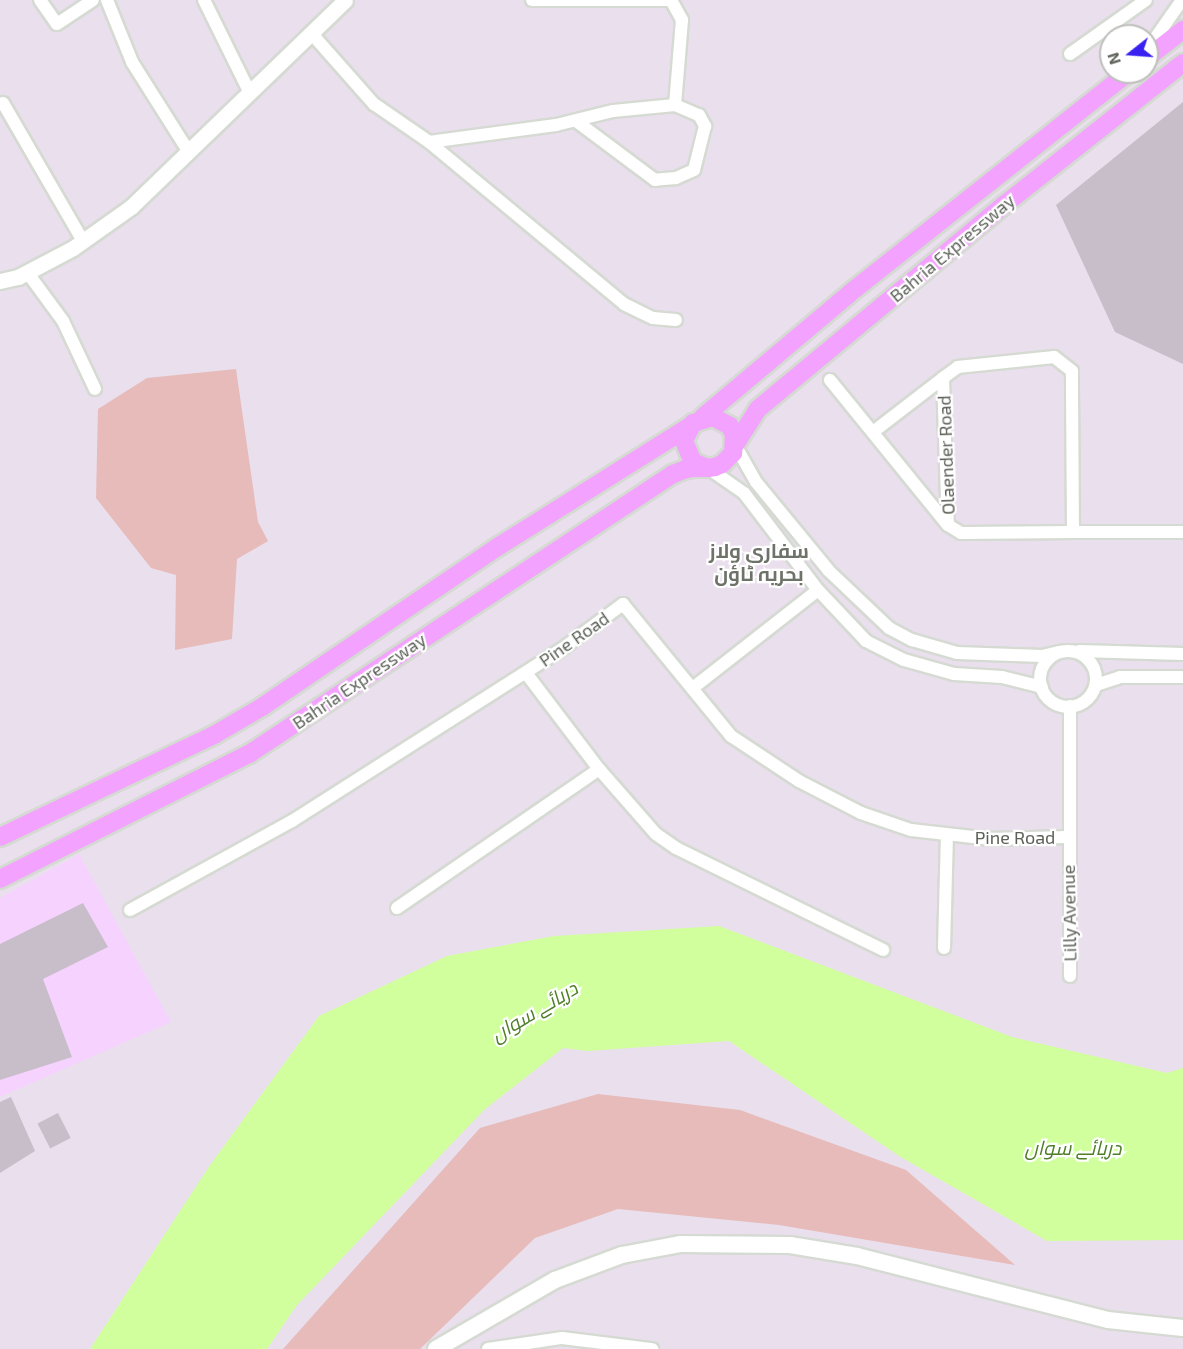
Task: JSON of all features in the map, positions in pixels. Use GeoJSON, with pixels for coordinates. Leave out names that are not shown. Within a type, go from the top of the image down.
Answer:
{"type":"FeatureCollection","features":[{"type":"Feature","properties":{"kind":"main road"},"geometry":{"type":"LineString","coordinates":[[1159,49],[1183,30]]}},
{"type":"Feature","properties":{"kind":"main road","name":"Bahria Expressway"},"geometry":{"type":"LineString","coordinates":[[735,445],[758,409],[1021,191],[1183,63]]}},
{"type":"Feature","properties":{"kind":"main road","name":"Bahria Expressway"},"geometry":{"type":"LineString","coordinates":[[0,837],[214,735],[262,707],[499,546],[696,422],[850,293],[1114,84]]}},
{"type":"Feature","properties":{"kind":"main road"},"geometry":{"type":"LineString","coordinates":[[722,420],[729,426],[735,445],[729,459],[708,468],[693,462],[685,449],[696,422],[722,420]]}},
{"type":"Feature","properties":{"kind":"main road","name":"Bahria Expressway"},"geometry":{"type":"LineString","coordinates":[[0,879],[249,754],[672,474],[708,468]]}},
{"type":"Feature","properties":{"kind":"main road"},"geometry":{"type":"LineString","coordinates":[[436,1349],[555,1280],[622,1255],[681,1244],[801,1247],[857,1256],[1108,1320],[1183,1328]]}},
{"type":"Feature","properties":{"kind":"street"},"geometry":{"type":"LineString","coordinates":[[40,0],[57,24],[93,0]]}},
{"type":"Feature","properties":{"kind":"street"},"geometry":{"type":"LineString","coordinates":[[107,0],[132,62],[189,152]]}},
{"type":"Feature","properties":{"kind":"street"},"geometry":{"type":"LineString","coordinates":[[204,0],[250,93]]}},
{"type":"Feature","properties":{"kind":"street"},"geometry":{"type":"LineString","coordinates":[[0,280],[27,272],[83,241],[132,206],[345,0]]}},
{"type":"Feature","properties":{"kind":"street"},"geometry":{"type":"LineString","coordinates":[[532,0],[672,0],[682,20],[675,105]]}},
{"type":"Feature","properties":{"kind":"street"},"geometry":{"type":"LineString","coordinates":[[1070,54],[1146,0]]}},
{"type":"Feature","properties":{"kind":"street"},"geometry":{"type":"LineString","coordinates":[[1159,33],[1182,0]]}},
{"type":"Feature","properties":{"kind":"street"},"geometry":{"type":"LineString","coordinates":[[312,33],[374,104],[429,142],[624,304],[653,318],[676,320]]}},
{"type":"Feature","properties":{"kind":"street"},"geometry":{"type":"LineString","coordinates":[[3,103],[83,241]]}},
{"type":"Feature","properties":{"kind":"street"},"geometry":{"type":"LineString","coordinates":[[429,142],[576,122],[613,111],[675,105],[699,115],[705,126],[694,170],[676,178],[655,180],[642,173],[576,122]]}},
{"type":"Feature","properties":{"kind":"street"},"geometry":{"type":"LineString","coordinates":[[27,272],[63,321],[95,389]]}},
{"type":"Feature","properties":{"kind":"street","name":"Olaender Road"},"geometry":{"type":"LineString","coordinates":[[1054,357],[1072,371],[1073,532],[961,533],[948,525],[943,378],[958,367],[1054,357]]}},
{"type":"Feature","properties":{"kind":"street"},"geometry":{"type":"LineString","coordinates":[[873,432],[943,378]]}},
{"type":"Feature","properties":{"kind":"street"},"geometry":{"type":"LineString","coordinates":[[830,380],[948,525]]}},
{"type":"Feature","properties":{"kind":"street"},"geometry":{"type":"LineString","coordinates":[[735,445],[749,472],[829,571],[889,628],[912,640],[957,653],[1042,656],[1075,651],[1183,654]]}},
{"type":"Feature","properties":{"kind":"street"},"geometry":{"type":"LineString","coordinates":[[708,468],[744,493],[818,590],[866,641],[904,660],[954,674],[1002,677],[1042,687]]}},
{"type":"Feature","properties":{"kind":"street"},"geometry":{"type":"LineString","coordinates":[[1073,532],[1183,532]]}},
{"type":"Feature","properties":{"kind":"street"},"geometry":{"type":"LineString","coordinates":[[694,687],[818,590]]}},
{"type":"Feature","properties":{"kind":"street","name":"Pine Road"},"geometry":{"type":"LineString","coordinates":[[130,910],[292,821],[526,673],[624,604],[694,687],[731,736],[799,782],[861,813],[911,830],[947,836],[1067,837]]}},
{"type":"Feature","properties":{"kind":"street"},"geometry":{"type":"LineString","coordinates":[[1060,652],[1044,666],[1042,687],[1049,699],[1070,706],[1089,698],[1096,685],[1095,670],[1088,658],[1075,651]]}},
{"type":"Feature","properties":{"kind":"street"},"geometry":{"type":"LineString","coordinates":[[526,673],[599,769],[656,834],[676,848],[883,950]]}},
{"type":"Feature","properties":{"kind":"street"},"geometry":{"type":"LineString","coordinates":[[1096,685],[1120,677],[1183,677]]}},
{"type":"Feature","properties":{"kind":"street","name":"Lilly Avenue"},"geometry":{"type":"LineString","coordinates":[[1070,706],[1067,837],[1070,976]]}},
{"type":"Feature","properties":{"kind":"street"},"geometry":{"type":"LineString","coordinates":[[397,909],[599,769]]}},
{"type":"Feature","properties":{"kind":"street"},"geometry":{"type":"LineString","coordinates":[[944,948],[947,836]]}},
{"type":"Feature","properties":{"kind":"street"},"geometry":{"type":"LineString","coordinates":[[488,1349],[562,1338],[649,1349]]}},
{"type":"Feature","properties":{"kind":"shaded area"},"geometry":{"type":"Polygon","coordinates":[[[236,369],[258,522],[268,541],[237,559],[232,639],[175,650],[176,575],[151,568],[96,498],[98,409],[147,378],[236,369]]]}},
{"type":"Feature","properties":{"kind":"shaded area"},"geometry":{"type":"Polygon","coordinates":[[[79,854],[171,1022],[0,1097],[0,898],[79,854]]]}},
{"type":"Feature","properties":{"kind":"shaded area"},"geometry":{"type":"Polygon","coordinates":[[[598,1094],[740,1110],[906,1170],[1015,1265],[779,1225],[618,1209],[535,1238],[420,1349],[283,1349],[480,1128],[598,1094]]]}},
{"type":"Feature","properties":{"kind":"water","name":"دریائے سواں"},"geometry":{"type":"Polygon","coordinates":[[[719,926],[1012,1037],[1167,1073],[1183,1068],[1183,1240],[1047,1241],[899,1156],[729,1041],[588,1051],[563,1048],[484,1110],[297,1305],[267,1349],[90,1349],[210,1165],[319,1016],[447,956],[554,936],[719,926]]]}},
{"type":"Feature","properties":{"kind":"building"},"geometry":{"type":"Polygon","coordinates":[[[1183,102],[1183,364],[1115,332],[1056,205],[1183,102]]]}},
{"type":"Feature","properties":{"kind":"building"},"geometry":{"type":"Polygon","coordinates":[[[83,903],[108,947],[43,979],[72,1057],[0,1080],[0,944],[83,903]]]}},
{"type":"Feature","properties":{"kind":"building"},"geometry":{"type":"Polygon","coordinates":[[[11,1097],[35,1151],[0,1173],[0,1102],[11,1097]]]}},
{"type":"Feature","properties":{"kind":"building"},"geometry":{"type":"Polygon","coordinates":[[[58,1113],[71,1138],[50,1148],[38,1123],[58,1113]]]}},
{"type":"Feature","properties":{"kind":"district","name":"سفاری ولاز بحریہ ٹاؤن"},"geometry":{"type":"Point","coordinates":[759,562]}}]}
